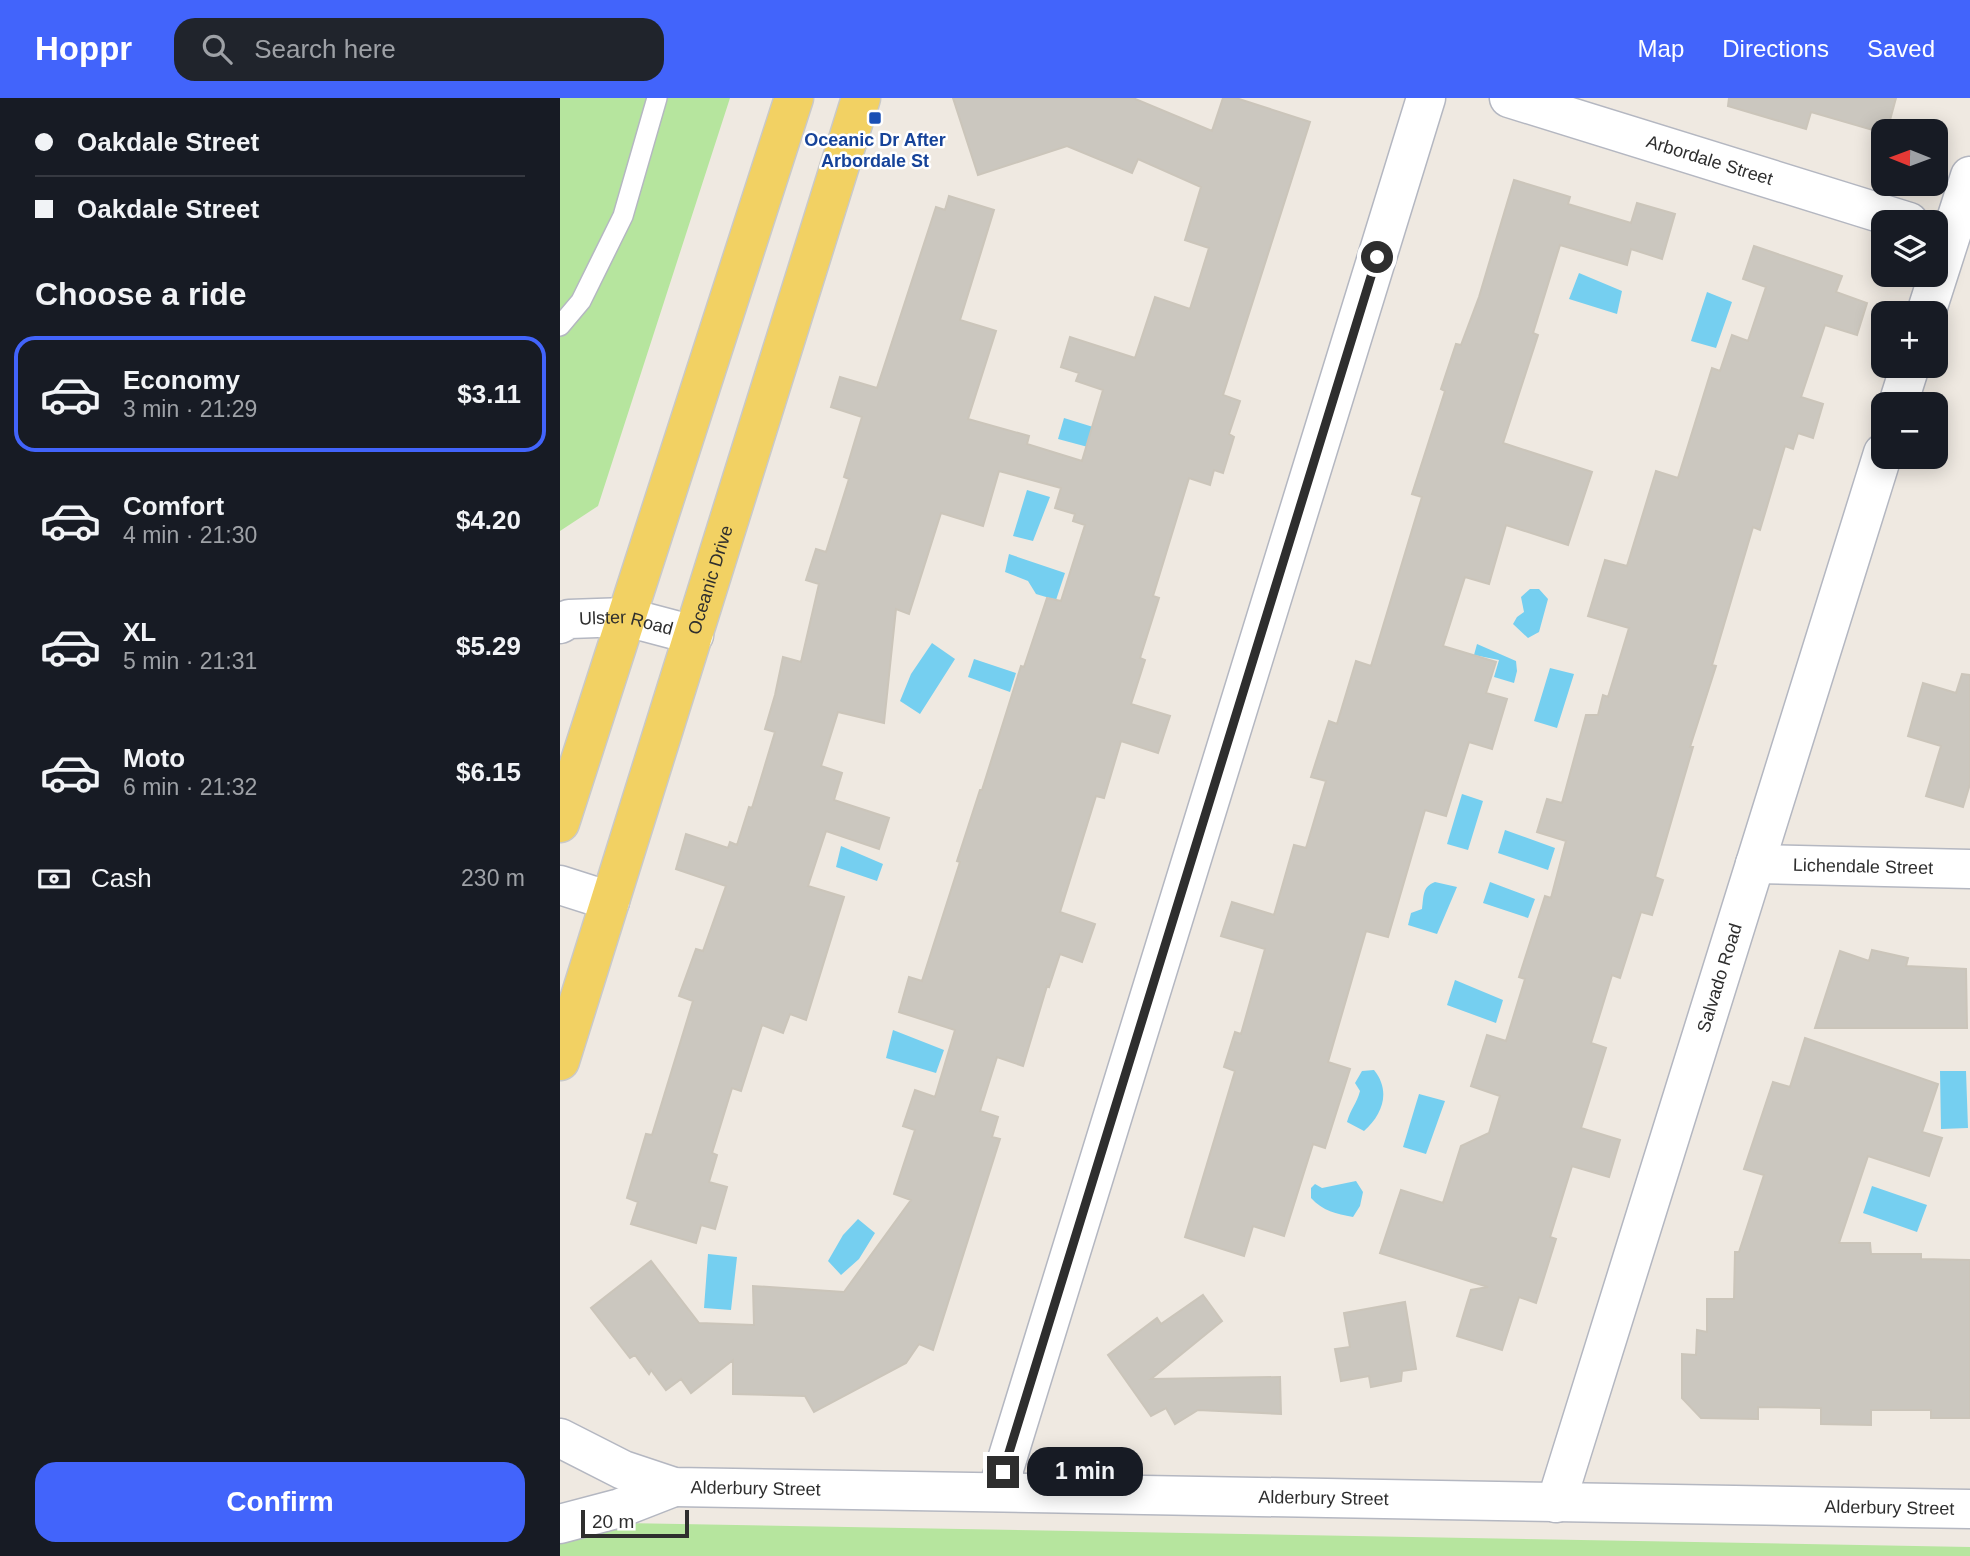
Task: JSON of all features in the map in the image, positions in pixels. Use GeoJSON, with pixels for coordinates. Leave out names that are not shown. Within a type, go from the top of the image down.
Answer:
{"type":"FeatureCollection","features":[{"type":"Feature","properties":{"kind":"main road"},"geometry":{"type":"LineString","coordinates":[[560,823],[794,98]]}},
{"type":"Feature","properties":{"kind":"main road","name":"Oceanic Drive"},"geometry":{"type":"LineString","coordinates":[[560,1061],[861,98]]}},
{"type":"Feature","properties":{"kind":"street"},"geometry":{"type":"LineString","coordinates":[[997,1492],[1426,98]]}},
{"type":"Feature","properties":{"kind":"street","name":"Arbordale Street"},"geometry":{"type":"LineString","coordinates":[[1509,98],[1871,210]]}},
{"type":"Feature","properties":{"kind":"street"},"geometry":{"type":"LineString","coordinates":[[1930,301],[1970,176]]}},
{"type":"Feature","properties":{"kind":"street","name":"Salvado Road"},"geometry":{"type":"LineString","coordinates":[[1556,1503],[1878,469]]}},
{"type":"Feature","properties":{"kind":"street","name":"Ulster Road"},"geometry":{"type":"LineString","coordinates":[[560,624],[569,619],[626,617],[694,635]]}},
{"type":"Feature","properties":{"kind":"street","name":"Lichendale Street"},"geometry":{"type":"LineString","coordinates":[[1755,864],[1970,869]]}},
{"type":"Feature","properties":{"kind":"street"},"geometry":{"type":"LineString","coordinates":[[560,885],[610,901]]}},
{"type":"Feature","properties":{"kind":"street","name":"Alderbury Street"},"geometry":{"type":"LineString","coordinates":[[560,1438],[623,1471],[674,1487],[1970,1509]]}},
{"type":"Feature","properties":{"kind":"street","name":"Alderbury Street"},"geometry":{"type":"LineString","coordinates":[[560,1524],[620,1507],[674,1487]]}},
{"type":"Feature","properties":{"kind":"lane"},"geometry":{"type":"LineString","coordinates":[[560,326],[582,301],[623,216],[657,98]]}},
{"type":"Feature","properties":{"kind":"green space"},"geometry":{"type":"Polygon","coordinates":[[[560,98],[730,98],[598,506],[560,531],[560,98]]]}},
{"type":"Feature","properties":{"kind":"green space"},"geometry":{"type":"Polygon","coordinates":[[[624,1523],[1970,1547],[1970,1556],[560,1556],[560,1539],[624,1523]]]}},
{"type":"Feature","properties":{"kind":"water"},"geometry":{"type":"Polygon","coordinates":[[[1579,273],[1622,291],[1617,314],[1569,299],[1579,273]]]}},
{"type":"Feature","properties":{"kind":"water"},"geometry":{"type":"Polygon","coordinates":[[[1707,292],[1732,302],[1716,348],[1691,341],[1707,292]]]}},
{"type":"Feature","properties":{"kind":"water"},"geometry":{"type":"Polygon","coordinates":[[[1064,418],[1106,431],[1099,450],[1058,439],[1064,418]]]}},
{"type":"Feature","properties":{"kind":"water"},"geometry":{"type":"Polygon","coordinates":[[[1027,490],[1050,497],[1033,541],[1013,536],[1027,490]]]}},
{"type":"Feature","properties":{"kind":"water"},"geometry":{"type":"Polygon","coordinates":[[[1009,554],[1065,573],[1056,600],[1036,594],[1028,581],[1005,572],[1009,554]]]}},
{"type":"Feature","properties":{"kind":"water"},"geometry":{"type":"Polygon","coordinates":[[[1530,589],[1539,589],[1548,599],[1539,632],[1528,638],[1513,624],[1524,612],[1521,597],[1530,589]]]}},
{"type":"Feature","properties":{"kind":"water"},"geometry":{"type":"Polygon","coordinates":[[[932,643],[955,659],[920,714],[900,701],[911,674],[932,643]]]}},
{"type":"Feature","properties":{"kind":"water"},"geometry":{"type":"Polygon","coordinates":[[[1477,644],[1516,661],[1514,683],[1494,677],[1499,660],[1474,655],[1477,644]]]}},
{"type":"Feature","properties":{"kind":"water"},"geometry":{"type":"Polygon","coordinates":[[[974,659],[1016,673],[1010,692],[968,677],[974,659]]]}},
{"type":"Feature","properties":{"kind":"water"},"geometry":{"type":"Polygon","coordinates":[[[1550,668],[1574,674],[1557,728],[1534,721],[1550,668]]]}},
{"type":"Feature","properties":{"kind":"water"},"geometry":{"type":"Polygon","coordinates":[[[1462,794],[1483,801],[1468,850],[1447,844],[1462,794]]]}},
{"type":"Feature","properties":{"kind":"water"},"geometry":{"type":"Polygon","coordinates":[[[1505,830],[1555,848],[1548,870],[1498,853],[1505,830]]]}},
{"type":"Feature","properties":{"kind":"water"},"geometry":{"type":"Polygon","coordinates":[[[841,846],[883,864],[877,881],[836,867],[841,846]]]}},
{"type":"Feature","properties":{"kind":"water"},"geometry":{"type":"Polygon","coordinates":[[[1435,882],[1457,887],[1437,934],[1408,925],[1411,913],[1422,909],[1426,889],[1435,882]]]}},
{"type":"Feature","properties":{"kind":"water"},"geometry":{"type":"Polygon","coordinates":[[[1490,882],[1535,899],[1528,918],[1483,903],[1490,882]]]}},
{"type":"Feature","properties":{"kind":"water"},"geometry":{"type":"Polygon","coordinates":[[[1455,980],[1503,1000],[1496,1023],[1447,1005],[1455,980]]]}},
{"type":"Feature","properties":{"kind":"water"},"geometry":{"type":"Polygon","coordinates":[[[893,1030],[944,1050],[936,1073],[886,1058],[893,1030]]]}},
{"type":"Feature","properties":{"kind":"water"},"geometry":{"type":"Polygon","coordinates":[[[1374,1070],[1382,1086],[1382,1102],[1376,1117],[1364,1131],[1347,1122],[1360,1091],[1355,1083],[1362,1071],[1374,1070]]]}},
{"type":"Feature","properties":{"kind":"water"},"geometry":{"type":"Polygon","coordinates":[[[1940,1071],[1966,1071],[1968,1128],[1941,1129],[1940,1071]]]}},
{"type":"Feature","properties":{"kind":"water"},"geometry":{"type":"Polygon","coordinates":[[[1419,1094],[1445,1101],[1426,1154],[1403,1147],[1419,1094]]]}},
{"type":"Feature","properties":{"kind":"water"},"geometry":{"type":"Polygon","coordinates":[[[1356,1181],[1363,1192],[1360,1206],[1353,1217],[1330,1211],[1311,1198],[1311,1188],[1315,1184],[1322,1188],[1356,1181]]]}},
{"type":"Feature","properties":{"kind":"water"},"geometry":{"type":"Polygon","coordinates":[[[1872,1186],[1927,1205],[1917,1232],[1863,1213],[1872,1186]]]}},
{"type":"Feature","properties":{"kind":"water"},"geometry":{"type":"Polygon","coordinates":[[[858,1219],[875,1233],[859,1259],[841,1275],[828,1261],[843,1235],[858,1219]]]}},
{"type":"Feature","properties":{"kind":"water"},"geometry":{"type":"Polygon","coordinates":[[[708,1254],[737,1257],[731,1310],[704,1308],[708,1254]]]}},
{"type":"Feature","properties":{"kind":"building"},"geometry":{"type":"Polygon","coordinates":[[[953,98],[1133,98],[1212,131],[1223,98],[1236,98],[1310,122],[1223,395],[1240,401],[1229,434],[1234,437],[1223,473],[1214,470],[1210,485],[1189,478],[1153,596],[1159,598],[1140,658],[1145,660],[1131,704],[1170,716],[1158,753],[1121,741],[1104,798],[1096,796],[1060,912],[1095,924],[1082,962],[1060,954],[1049,987],[1047,986],[1023,1066],[997,1057],[980,1111],[998,1117],[992,1137],[1000,1139],[933,1350],[919,1344],[906,1363],[814,1412],[805,1396],[733,1394],[733,1360],[691,1393],[681,1379],[666,1390],[651,1370],[649,1374],[635,1355],[630,1358],[591,1308],[651,1261],[699,1323],[754,1325],[753,1286],[844,1292],[911,1200],[894,1194],[915,1130],[903,1126],[915,1090],[935,1097],[955,1030],[899,1012],[909,977],[922,981],[960,862],[957,861],[1021,666],[1024,667],[1047,598],[1061,601],[1085,525],[1073,521],[1075,514],[1055,508],[1061,488],[999,471],[983,526],[941,513],[909,614],[896,609],[884,723],[838,712],[821,766],[842,773],[834,800],[889,818],[879,849],[826,831],[808,886],[844,897],[806,1020],[790,1014],[783,1033],[762,1025],[741,1091],[732,1088],[712,1153],[717,1155],[709,1182],[727,1187],[715,1229],[701,1225],[696,1243],[631,1224],[638,1202],[627,1198],[646,1134],[652,1135],[693,1001],[679,996],[696,949],[703,951],[726,886],[676,869],[686,834],[728,848],[730,842],[737,845],[749,807],[752,808],[775,732],[765,729],[783,657],[801,662],[819,584],[806,580],[816,549],[826,552],[849,479],[844,477],[862,417],[831,407],[840,377],[877,388],[936,207],[945,210],[949,196],[994,210],[960,320],[996,331],[968,419],[1029,436],[1027,444],[1082,461],[1103,390],[1076,381],[1079,373],[1061,367],[1070,337],[1135,358],[1155,297],[1190,309],[1209,248],[1185,240],[1201,187],[1138,159],[1132,173],[1067,146],[978,175],[953,98]]]}},
{"type":"Feature","properties":{"kind":"building"},"geometry":{"type":"Polygon","coordinates":[[[1729,98],[1896,98],[1890,119],[1871,119],[1871,130],[1811,112],[1806,129],[1728,106],[1729,98]]]}},
{"type":"Feature","properties":{"kind":"building"},"geometry":{"type":"Polygon","coordinates":[[[1514,180],[1570,197],[1568,204],[1631,223],[1637,203],[1675,214],[1662,259],[1631,249],[1627,265],[1560,245],[1533,333],[1538,335],[1503,443],[1592,472],[1568,545],[1506,525],[1489,584],[1465,577],[1443,646],[1496,662],[1486,693],[1507,699],[1492,749],[1469,742],[1446,816],[1425,810],[1388,937],[1366,931],[1328,1062],[1350,1069],[1325,1148],[1313,1144],[1284,1236],[1253,1226],[1244,1256],[1185,1237],[1235,1071],[1224,1067],[1235,1032],[1241,1034],[1265,949],[1221,936],[1232,902],[1274,915],[1294,845],[1306,848],[1326,781],[1311,777],[1329,721],[1337,724],[1356,661],[1371,666],[1422,497],[1412,494],[1445,391],[1441,389],[1456,344],[1461,345],[1479,297],[1514,180]]]}},
{"type":"Feature","properties":{"kind":"building"},"geometry":{"type":"Polygon","coordinates":[[[1754,246],[1842,276],[1836,292],[1867,303],[1857,335],[1825,325],[1801,397],[1823,404],[1813,438],[1798,433],[1793,449],[1785,446],[1760,530],[1753,527],[1712,665],[1716,666],[1690,747],[1693,747],[1655,877],[1663,880],[1652,915],[1641,912],[1620,978],[1612,975],[1591,1043],[1606,1048],[1581,1128],[1620,1140],[1609,1177],[1572,1166],[1550,1237],[1556,1239],[1536,1303],[1519,1297],[1502,1350],[1457,1336],[1471,1290],[1488,1287],[1380,1253],[1401,1190],[1443,1203],[1461,1146],[1489,1133],[1500,1096],[1471,1086],[1487,1035],[1506,1041],[1525,979],[1519,977],[1545,896],[1551,898],[1566,841],[1537,832],[1547,799],[1562,803],[1586,715],[1598,715],[1603,695],[1608,697],[1629,628],[1588,616],[1605,560],[1627,566],[1656,471],[1678,478],[1712,368],[1720,371],[1732,335],[1748,341],[1766,287],[1743,279],[1754,246]]]}},
{"type":"Feature","properties":{"kind":"building"},"geometry":{"type":"Polygon","coordinates":[[[1962,674],[1970,675],[1970,784],[1963,807],[1926,796],[1941,746],[1908,736],[1923,683],[1956,693],[1962,674]]]}},
{"type":"Feature","properties":{"kind":"building"},"geometry":{"type":"Polygon","coordinates":[[[1872,950],[1908,958],[1906,966],[1966,969],[1967,1028],[1815,1028],[1840,951],[1869,961],[1872,950]]]}},
{"type":"Feature","properties":{"kind":"building"},"geometry":{"type":"Polygon","coordinates":[[[1805,1038],[1938,1084],[1922,1132],[1942,1138],[1929,1176],[1868,1156],[1839,1243],[1870,1243],[1871,1254],[1921,1254],[1921,1259],[1970,1260],[1970,1418],[1931,1418],[1931,1410],[1871,1410],[1871,1425],[1821,1424],[1821,1408],[1758,1407],[1758,1419],[1701,1418],[1682,1398],[1682,1354],[1696,1355],[1697,1330],[1707,1332],[1707,1299],[1734,1299],[1735,1252],[1739,1252],[1764,1175],[1744,1169],[1773,1082],[1790,1087],[1805,1038]]]}},
{"type":"Feature","properties":{"kind":"building"},"geometry":{"type":"Polygon","coordinates":[[[1203,1295],[1222,1321],[1151,1379],[1280,1377],[1281,1414],[1198,1410],[1175,1424],[1166,1408],[1151,1416],[1108,1355],[1157,1318],[1161,1324],[1203,1295]]]}},
{"type":"Feature","properties":{"kind":"building"},"geometry":{"type":"Polygon","coordinates":[[[1405,1302],[1416,1369],[1402,1371],[1401,1381],[1371,1387],[1369,1376],[1341,1381],[1335,1349],[1350,1347],[1344,1313],[1405,1302]]]}},
{"type":"Feature","properties":{"kind":"place","name":"Oceanic Dr After Arbordale St"},"geometry":{"type":"Point","coordinates":[875,118]}},
{"type":"Feature","properties":{"kind":"route"},"geometry":{"type":"LineString","coordinates":[[1003,1472],[1377,257]]}}]}
